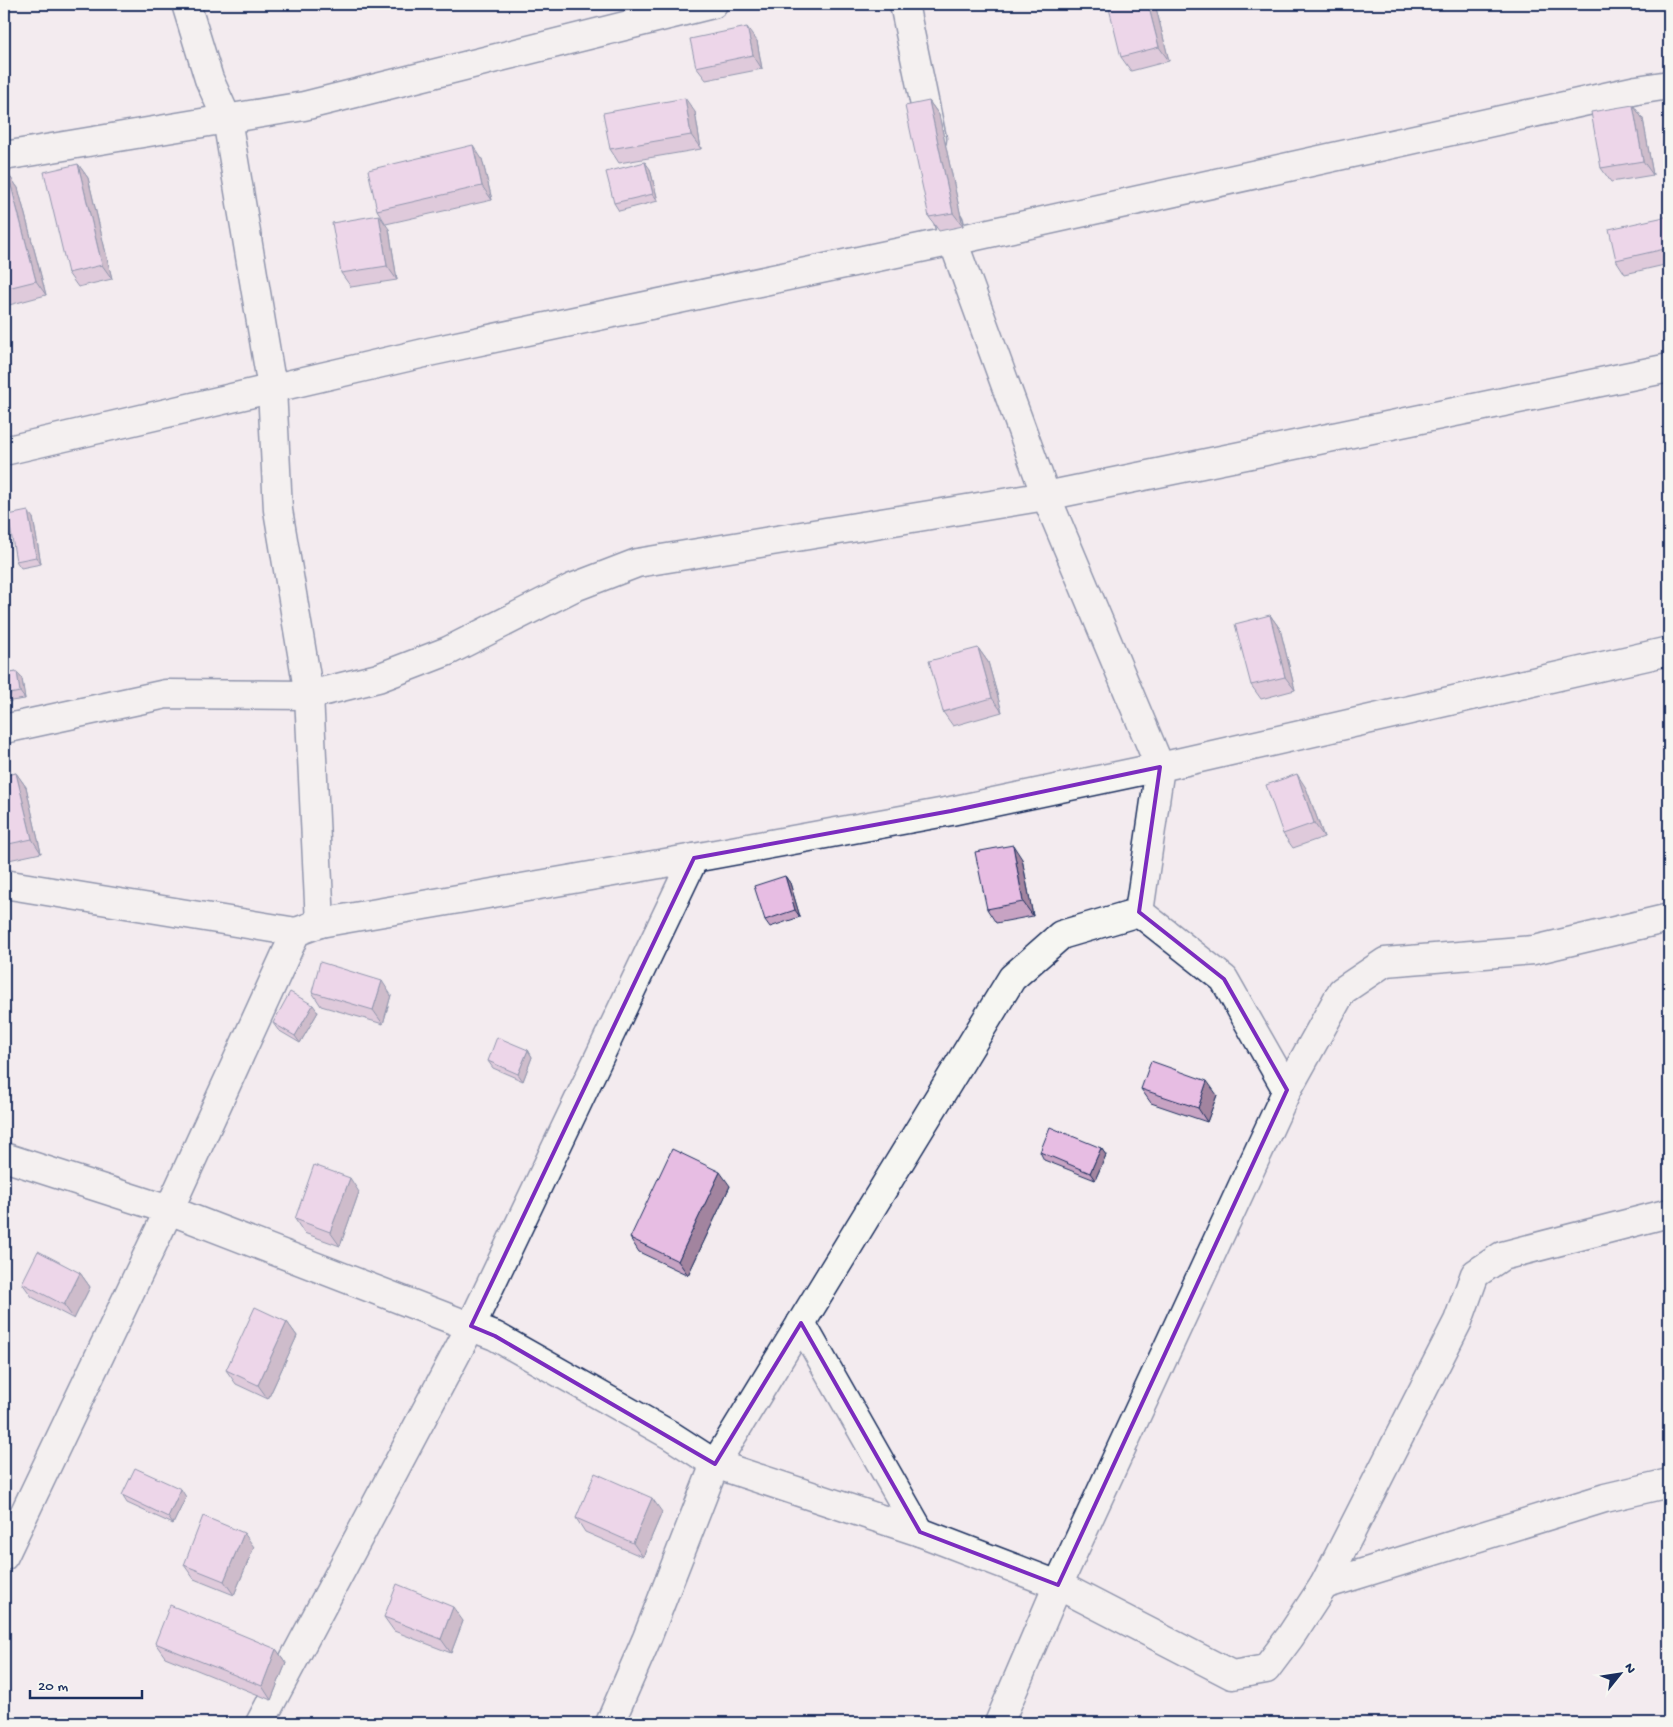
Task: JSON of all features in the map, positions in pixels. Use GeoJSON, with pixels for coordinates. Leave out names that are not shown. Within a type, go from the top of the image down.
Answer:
{"type":"FeatureCollection","features":[{"type":"Feature","properties":{"kind":"street"},"geometry":{"type":"LineString","coordinates":[[4,1556],[168,1210],[308,927],[309,695],[278,510],[272,388],[228,119],[209,79],[186,4]]}},
{"type":"Feature","properties":{"kind":"street"},"geometry":{"type":"LineString","coordinates":[[4,156],[304,106],[713,4]]}},
{"type":"Feature","properties":{"kind":"street"},"geometry":{"type":"LineString","coordinates":[[904,4],[937,165]]}},
{"type":"Feature","properties":{"kind":"street"},"geometry":{"type":"LineString","coordinates":[[4,451],[432,351],[953,241],[1638,90],[1669,85]]}},
{"type":"Feature","properties":{"kind":"street"},"geometry":{"type":"LineString","coordinates":[[945,203],[953,241],[1046,496],[1160,767],[1139,912]]}},
{"type":"Feature","properties":{"kind":"street"},"geometry":{"type":"LineString","coordinates":[[4,729],[166,694],[309,695],[378,678],[448,651],[572,588],[637,563],[1046,496],[1669,368]]}},
{"type":"Feature","properties":{"kind":"street"},"geometry":{"type":"LineString","coordinates":[[4,884],[308,927],[951,811],[1160,767],[1669,651]]}},
{"type":"Feature","properties":{"kind":"street"},"geometry":{"type":"LineString","coordinates":[[260,1723],[471,1326],[694,858]]}},
{"type":"Feature","properties":{"kind":"street"},"geometry":{"type":"LineString","coordinates":[[1139,912],[1224,979],[1287,1090]]}},
{"type":"Feature","properties":{"kind":"street"},"geometry":{"type":"LineString","coordinates":[[610,1723],[647,1638],[715,1464],[1012,978],[1061,936],[1139,912]]}},
{"type":"Feature","properties":{"kind":"street"},"geometry":{"type":"LineString","coordinates":[[998,1723],[1058,1585],[1287,1090],[1342,991],[1385,962],[1534,950],[1669,918]]}},
{"type":"Feature","properties":{"kind":"street"},"geometry":{"type":"LineString","coordinates":[[4,1157],[168,1210],[495,1336],[670,1435],[715,1464],[920,1532],[1058,1585],[1232,1675],[1266,1669],[1290,1637],[1324,1585],[1458,1320],[1475,1274],[1502,1256],[1669,1213]]}},
{"type":"Feature","properties":{"kind":"street"},"geometry":{"type":"LineString","coordinates":[[801,1323],[920,1532]]}},
{"type":"Feature","properties":{"kind":"street"},"geometry":{"type":"LineString","coordinates":[[1324,1585],[1605,1498],[1669,1483]]}},
{"type":"Feature","properties":{"kind":"highlighted area"},"geometry":{"type":"Polygon","coordinates":[[[1160,767],[1139,912],[1224,979],[1287,1090],[1058,1585],[920,1532],[801,1323],[715,1464],[495,1336],[471,1326],[694,858],[951,811],[1160,767]]]}},
{"type":"Feature","properties":{"kind":"building"},"geometry":{"type":"Polygon","coordinates":[[[1108,4],[1148,4],[1159,47],[1121,57],[1108,4]]]}},
{"type":"Feature","properties":{"kind":"building"},"geometry":{"type":"Polygon","coordinates":[[[747,27],[753,55],[696,67],[690,39],[747,27]]]}},
{"type":"Feature","properties":{"kind":"building"},"geometry":{"type":"Polygon","coordinates":[[[685,98],[691,135],[610,149],[603,113],[685,98]]]}},
{"type":"Feature","properties":{"kind":"building"},"geometry":{"type":"Polygon","coordinates":[[[929,101],[953,213],[929,217],[905,106],[929,101]]]}},
{"type":"Feature","properties":{"kind":"building"},"geometry":{"type":"Polygon","coordinates":[[[1633,105],[1643,161],[1601,168],[1591,112],[1633,105]]]}},
{"type":"Feature","properties":{"kind":"building"},"geometry":{"type":"Polygon","coordinates":[[[473,145],[482,186],[377,210],[368,170],[473,145]]]}},
{"type":"Feature","properties":{"kind":"building"},"geometry":{"type":"Polygon","coordinates":[[[645,162],[653,194],[614,203],[606,172],[645,162]]]}},
{"type":"Feature","properties":{"kind":"building"},"geometry":{"type":"Polygon","coordinates":[[[78,164],[102,265],[68,273],[44,172],[78,164]]]}},
{"type":"Feature","properties":{"kind":"building"},"geometry":{"type":"Polygon","coordinates":[[[8,174],[36,281],[4,289],[4,175],[8,174]]]}},
{"type":"Feature","properties":{"kind":"building"},"geometry":{"type":"Polygon","coordinates":[[[379,215],[387,266],[341,273],[332,223],[379,215]]]}},
{"type":"Feature","properties":{"kind":"building"},"geometry":{"type":"Polygon","coordinates":[[[1669,216],[1669,248],[1616,260],[1609,229],[1669,216]]]}},
{"type":"Feature","properties":{"kind":"building"},"geometry":{"type":"Polygon","coordinates":[[[28,511],[36,557],[16,561],[8,515],[28,511]]]}},
{"type":"Feature","properties":{"kind":"building"},"geometry":{"type":"Polygon","coordinates":[[[1270,615],[1285,677],[1251,685],[1235,624],[1270,615]]]}},
{"type":"Feature","properties":{"kind":"building"},"geometry":{"type":"Polygon","coordinates":[[[978,648],[992,698],[943,712],[929,661],[978,648]]]}},
{"type":"Feature","properties":{"kind":"building"},"geometry":{"type":"Polygon","coordinates":[[[17,672],[20,692],[4,695],[4,674],[17,672]]]}},
{"type":"Feature","properties":{"kind":"building"},"geometry":{"type":"Polygon","coordinates":[[[16,773],[32,839],[4,845],[4,776],[16,773]]]}},
{"type":"Feature","properties":{"kind":"building"},"geometry":{"type":"Polygon","coordinates":[[[1297,774],[1314,823],[1283,834],[1266,785],[1297,774]]]}},
{"type":"Feature","properties":{"kind":"building"},"geometry":{"type":"Polygon","coordinates":[[[1013,845],[1023,902],[987,909],[975,852],[1013,845]]]}},
{"type":"Feature","properties":{"kind":"building"},"geometry":{"type":"Polygon","coordinates":[[[785,876],[795,910],[765,920],[754,886],[785,876]]]}},
{"type":"Feature","properties":{"kind":"building"},"geometry":{"type":"Polygon","coordinates":[[[320,962],[382,981],[373,1010],[312,992],[320,962]]]}},
{"type":"Feature","properties":{"kind":"building"},"geometry":{"type":"Polygon","coordinates":[[[290,992],[313,1005],[295,1036],[273,1023],[290,992]]]}},
{"type":"Feature","properties":{"kind":"building"},"geometry":{"type":"Polygon","coordinates":[[[497,1037],[528,1050],[518,1074],[488,1061],[497,1037]]]}},
{"type":"Feature","properties":{"kind":"building"},"geometry":{"type":"Polygon","coordinates":[[[1151,1061],[1207,1081],[1198,1108],[1141,1089],[1151,1061]]]}},
{"type":"Feature","properties":{"kind":"building"},"geometry":{"type":"Polygon","coordinates":[[[1050,1127],[1101,1148],[1090,1173],[1040,1152],[1050,1127]]]}},
{"type":"Feature","properties":{"kind":"building"},"geometry":{"type":"Polygon","coordinates":[[[672,1149],[720,1172],[678,1261],[630,1238],[672,1149]]]}},
{"type":"Feature","properties":{"kind":"building"},"geometry":{"type":"Polygon","coordinates":[[[314,1165],[350,1178],[330,1232],[295,1219],[314,1165]]]}},
{"type":"Feature","properties":{"kind":"building"},"geometry":{"type":"Polygon","coordinates":[[[38,1251],[80,1273],[64,1305],[22,1283],[38,1251]]]}},
{"type":"Feature","properties":{"kind":"building"},"geometry":{"type":"Polygon","coordinates":[[[255,1307],[287,1322],[258,1385],[226,1370],[255,1307]]]}},
{"type":"Feature","properties":{"kind":"building"},"geometry":{"type":"Polygon","coordinates":[[[135,1468],[181,1489],[168,1517],[122,1495],[135,1468]]]}},
{"type":"Feature","properties":{"kind":"building"},"geometry":{"type":"Polygon","coordinates":[[[595,1473],[652,1498],[633,1543],[576,1518],[595,1473]]]}},
{"type":"Feature","properties":{"kind":"building"},"geometry":{"type":"Polygon","coordinates":[[[203,1516],[244,1533],[224,1581],[184,1565],[203,1516]]]}},
{"type":"Feature","properties":{"kind":"building"},"geometry":{"type":"Polygon","coordinates":[[[397,1584],[453,1607],[441,1639],[384,1617],[397,1584]]]}},
{"type":"Feature","properties":{"kind":"building"},"geometry":{"type":"Polygon","coordinates":[[[170,1605],[276,1649],[262,1686],[155,1643],[170,1605]]]}}]}
